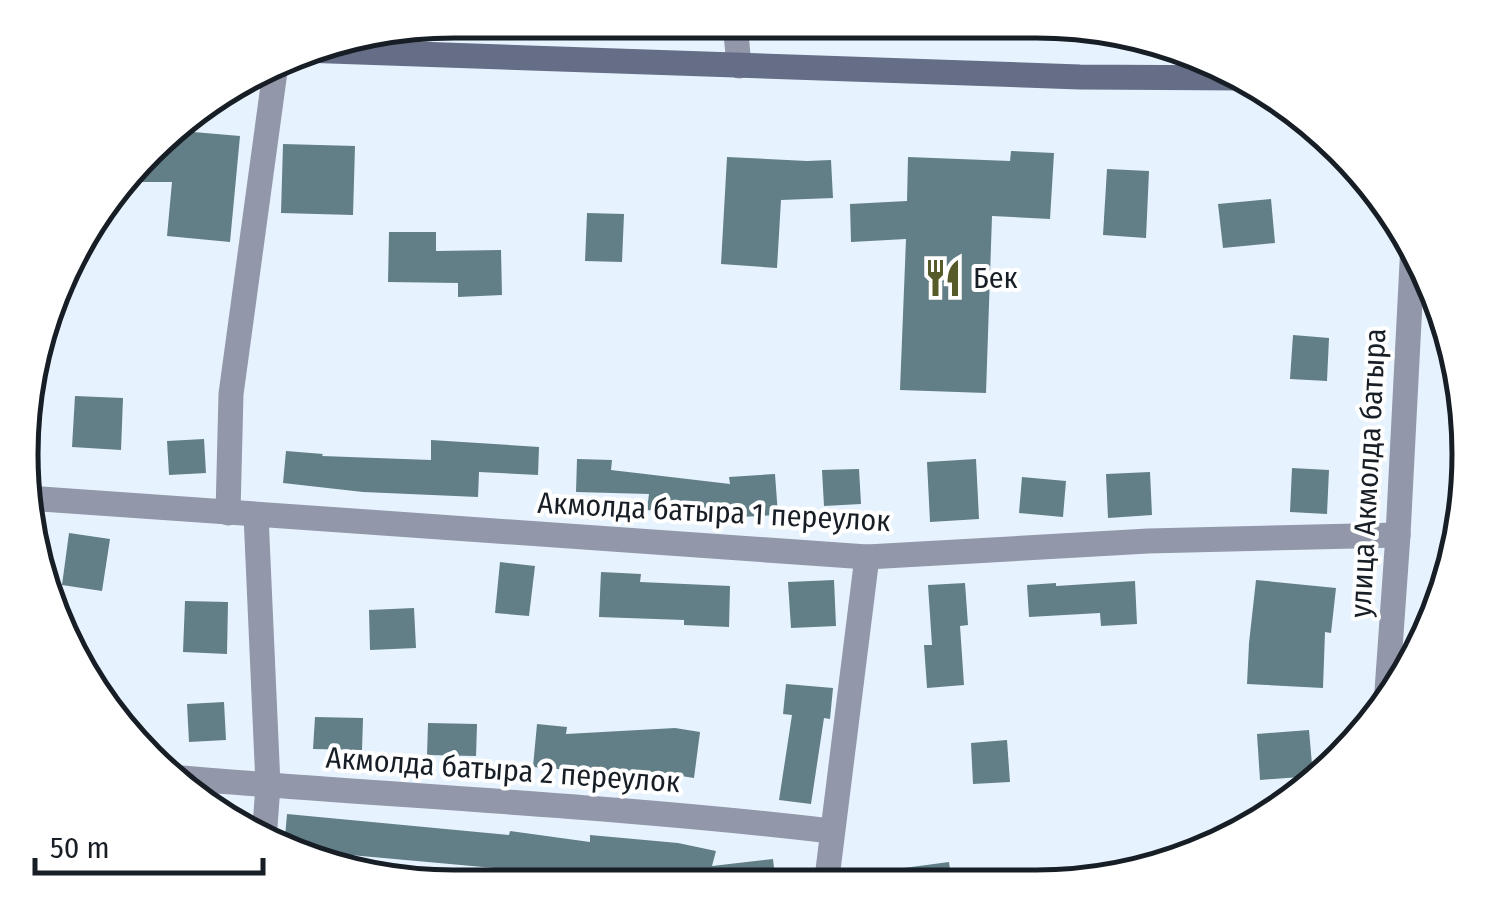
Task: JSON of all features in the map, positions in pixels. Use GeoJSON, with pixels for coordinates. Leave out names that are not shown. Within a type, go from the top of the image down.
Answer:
{"type":"FeatureCollection","features":[{"type":"Feature","properties":{"kind":"main road"},"geometry":{"type":"LineString","coordinates":[[347,52],[1214,78]]}},
{"type":"Feature","properties":{"kind":"street"},"geometry":{"type":"LineString","coordinates":[[736,38],[738,66]]}},
{"type":"Feature","properties":{"kind":"street"},"geometry":{"type":"LineString","coordinates":[[228,513],[231,394],[274,78]]}},
{"type":"Feature","properties":{"kind":"street","name":"улица Акмолда батыра"},"geometry":{"type":"LineString","coordinates":[[1388,674],[1411,275]]}},
{"type":"Feature","properties":{"kind":"street","name":"Акмолда батыра 1 переулок"},"geometry":{"type":"LineString","coordinates":[[40,499],[867,557],[1148,541],[1398,535]]}},
{"type":"Feature","properties":{"kind":"street"},"geometry":{"type":"LineString","coordinates":[[256,515],[268,786],[265,825]]}},
{"type":"Feature","properties":{"kind":"street"},"geometry":{"type":"LineString","coordinates":[[827,870],[867,557]]}},
{"type":"Feature","properties":{"kind":"street","name":"Акмолда батыра 2 переулок"},"geometry":{"type":"LineString","coordinates":[[194,779],[721,818],[831,832]]}},
{"type":"Feature","properties":{"kind":"building"},"geometry":{"type":"Polygon","coordinates":[[[190,132],[240,136],[230,242],[167,236],[172,182],[139,182],[190,132]]]}},
{"type":"Feature","properties":{"kind":"building"},"geometry":{"type":"Polygon","coordinates":[[[283,144],[355,146],[353,215],[281,213],[283,144]]]}},
{"type":"Feature","properties":{"kind":"building"},"geometry":{"type":"Polygon","coordinates":[[[1011,151],[1054,153],[1050,219],[992,216],[986,393],[900,390],[906,239],[851,242],[850,204],[907,201],[908,157],[1010,161],[1011,151]]]}},
{"type":"Feature","properties":{"kind":"building"},"geometry":{"type":"Polygon","coordinates":[[[727,157],[831,160],[833,198],[781,200],[777,268],[721,264],[727,157]]]}},
{"type":"Feature","properties":{"kind":"building"},"geometry":{"type":"Polygon","coordinates":[[[1107,169],[1149,171],[1146,238],[1103,235],[1107,169]]]}},
{"type":"Feature","properties":{"kind":"building"},"geometry":{"type":"Polygon","coordinates":[[[1271,199],[1275,243],[1223,248],[1218,204],[1271,199]]]}},
{"type":"Feature","properties":{"kind":"building"},"geometry":{"type":"Polygon","coordinates":[[[587,213],[624,214],[622,262],[585,261],[587,213]]]}},
{"type":"Feature","properties":{"kind":"building"},"geometry":{"type":"Polygon","coordinates":[[[389,232],[436,232],[436,251],[501,250],[502,295],[458,297],[458,283],[388,282],[389,232]]]}},
{"type":"Feature","properties":{"kind":"building"},"geometry":{"type":"Polygon","coordinates":[[[1293,335],[1329,338],[1327,381],[1290,379],[1293,335]]]}},
{"type":"Feature","properties":{"kind":"building"},"geometry":{"type":"Polygon","coordinates":[[[75,396],[123,398],[121,450],[72,447],[75,396]]]}},
{"type":"Feature","properties":{"kind":"building"},"geometry":{"type":"Polygon","coordinates":[[[204,439],[206,473],[169,475],[167,441],[204,439]]]}},
{"type":"Feature","properties":{"kind":"building"},"geometry":{"type":"Polygon","coordinates":[[[431,440],[539,447],[538,475],[479,472],[478,497],[363,492],[283,483],[286,451],[431,460],[431,440]]]}},
{"type":"Feature","properties":{"kind":"building"},"geometry":{"type":"Polygon","coordinates":[[[577,459],[612,460],[611,470],[730,484],[729,477],[775,474],[778,515],[720,518],[647,510],[649,494],[576,492],[577,459]]]}},
{"type":"Feature","properties":{"kind":"building"},"geometry":{"type":"Polygon","coordinates":[[[976,459],[979,519],[930,522],[927,462],[976,459]]]}},
{"type":"Feature","properties":{"kind":"building"},"geometry":{"type":"Polygon","coordinates":[[[1292,468],[1329,470],[1327,514],[1290,512],[1292,468]]]}},
{"type":"Feature","properties":{"kind":"building"},"geometry":{"type":"Polygon","coordinates":[[[859,469],[861,504],[824,506],[822,470],[859,469]]]}},
{"type":"Feature","properties":{"kind":"building"},"geometry":{"type":"Polygon","coordinates":[[[1150,472],[1152,515],[1108,518],[1106,474],[1150,472]]]}},
{"type":"Feature","properties":{"kind":"building"},"geometry":{"type":"Polygon","coordinates":[[[1022,477],[1066,481],[1063,517],[1019,513],[1022,477]]]}},
{"type":"Feature","properties":{"kind":"building"},"geometry":{"type":"Polygon","coordinates":[[[69,533],[110,539],[102,591],[62,585],[69,533]]]}},
{"type":"Feature","properties":{"kind":"building"},"geometry":{"type":"Polygon","coordinates":[[[500,562],[535,566],[529,616],[495,613],[500,562]]]}},
{"type":"Feature","properties":{"kind":"building"},"geometry":{"type":"Polygon","coordinates":[[[601,572],[641,574],[640,582],[730,586],[729,627],[684,625],[684,620],[599,617],[601,572]]]}},
{"type":"Feature","properties":{"kind":"building"},"geometry":{"type":"Polygon","coordinates":[[[834,580],[836,626],[791,628],[788,582],[834,580]]]}},
{"type":"Feature","properties":{"kind":"building"},"geometry":{"type":"Polygon","coordinates":[[[1256,580],[1336,588],[1331,633],[1325,632],[1323,688],[1247,684],[1256,580]]]}},
{"type":"Feature","properties":{"kind":"building"},"geometry":{"type":"Polygon","coordinates":[[[1135,581],[1137,624],[1101,626],[1100,613],[1029,617],[1027,585],[1135,581]]]}},
{"type":"Feature","properties":{"kind":"building"},"geometry":{"type":"Polygon","coordinates":[[[965,583],[968,625],[960,626],[964,685],[927,688],[924,645],[932,645],[928,585],[965,583]]]}},
{"type":"Feature","properties":{"kind":"building"},"geometry":{"type":"Polygon","coordinates":[[[185,601],[228,602],[227,654],[183,652],[185,601]]]}},
{"type":"Feature","properties":{"kind":"building"},"geometry":{"type":"Polygon","coordinates":[[[414,608],[416,648],[370,650],[369,610],[414,608]]]}},
{"type":"Feature","properties":{"kind":"building"},"geometry":{"type":"Polygon","coordinates":[[[786,684],[833,688],[830,719],[824,718],[811,804],[779,800],[792,715],[783,714],[786,684]]]}},
{"type":"Feature","properties":{"kind":"building"},"geometry":{"type":"Polygon","coordinates":[[[224,702],[226,740],[189,742],[187,704],[224,702]]]}},
{"type":"Feature","properties":{"kind":"building"},"geometry":{"type":"Polygon","coordinates":[[[315,717],[363,718],[362,750],[313,749],[315,717]]]}},
{"type":"Feature","properties":{"kind":"building"},"geometry":{"type":"Polygon","coordinates":[[[428,723],[477,724],[476,756],[427,755],[428,723]]]}},
{"type":"Feature","properties":{"kind":"building"},"geometry":{"type":"Polygon","coordinates":[[[537,724],[567,727],[566,734],[675,728],[700,732],[694,778],[656,772],[533,767],[537,724]]]}},
{"type":"Feature","properties":{"kind":"building"},"geometry":{"type":"Polygon","coordinates":[[[1309,730],[1312,765],[1297,777],[1260,780],[1257,734],[1309,730]]]}},
{"type":"Feature","properties":{"kind":"building"},"geometry":{"type":"Polygon","coordinates":[[[1007,740],[1010,782],[973,784],[971,743],[1007,740]]]}},
{"type":"Feature","properties":{"kind":"building"},"geometry":{"type":"Polygon","coordinates":[[[287,814],[509,835],[510,831],[590,842],[590,835],[678,843],[716,851],[712,866],[773,859],[774,870],[505,870],[340,854],[285,835],[287,814]]]}},
{"type":"Feature","properties":{"kind":"building"},"geometry":{"type":"Polygon","coordinates":[[[949,862],[950,870],[889,870],[949,862]]]}},
{"type":"Feature","properties":{"kind":"place","name":"Бек"},"geometry":{"type":"Point","coordinates":[943,278]}}]}
